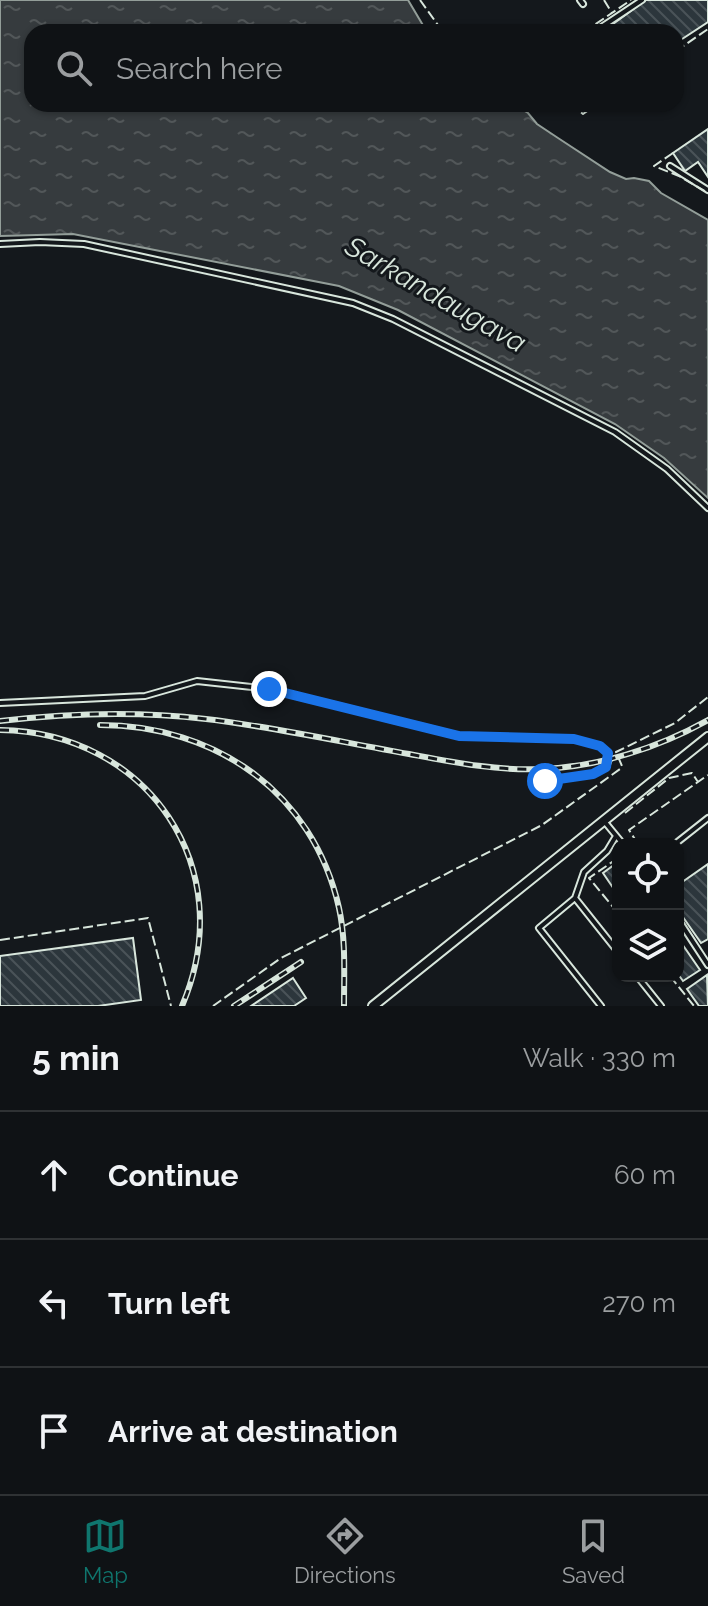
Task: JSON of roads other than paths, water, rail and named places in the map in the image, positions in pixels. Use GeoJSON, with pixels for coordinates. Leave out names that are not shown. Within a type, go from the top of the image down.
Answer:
{"type":"FeatureCollection","features":[{"type":"Feature","properties":{"kind":"street"},"geometry":{"type":"LineString","coordinates":[[373,1006],[708,737]]}},
{"type":"Feature","properties":{"kind":"lane"},"geometry":{"type":"LineString","coordinates":[[606,24],[642,0]]}},
{"type":"Feature","properties":{"kind":"lane"},"geometry":{"type":"LineString","coordinates":[[670,166],[708,190]]}},
{"type":"Feature","properties":{"kind":"lane"},"geometry":{"type":"LineString","coordinates":[[0,244],[84,244],[353,303],[393,319],[615,432],[667,469],[708,508]]}},
{"type":"Feature","properties":{"kind":"lane"},"geometry":{"type":"LineString","coordinates":[[0,703],[145,696],[197,681],[269,689],[459,736],[574,739],[600,746],[608,753],[606,767],[593,774],[545,781]]}},
{"type":"Feature","properties":{"kind":"lane"},"geometry":{"type":"LineString","coordinates":[[683,838],[708,818]]}},
{"type":"Feature","properties":{"kind":"lane"},"geometry":{"type":"LineString","coordinates":[[601,1006],[539,928],[575,898],[584,872],[607,851],[616,836],[604,821]]}},
{"type":"Feature","properties":{"kind":"lane"},"geometry":{"type":"LineString","coordinates":[[575,898],[612,944]]}},
{"type":"Feature","properties":{"kind":"lane"},"geometry":{"type":"LineString","coordinates":[[684,927],[708,965]]}},
{"type":"Feature","properties":{"kind":"lane"},"geometry":{"type":"LineString","coordinates":[[642,982],[661,1006]]}},
{"type":"Feature","properties":{"kind":"lane"},"geometry":{"type":"LineString","coordinates":[[384,997],[391,1006]]}},
{"type":"Feature","properties":{"kind":"water","name":"Sarkandaugava"},"geometry":{"type":"Polygon","coordinates":[[[0,0],[408,0],[422,24],[24,24],[24,112],[526,112],[537,124],[610,172],[626,179],[649,181],[661,193],[708,220],[708,498],[664,458],[615,424],[398,310],[339,286],[73,234],[0,236],[0,0]]]}},
{"type":"Feature","properties":{"kind":"railway"},"geometry":{"type":"LineString","coordinates":[[0,721],[103,714],[180,716],[257,726],[458,763],[524,769],[606,760],[669,739],[708,720]]}},
{"type":"Feature","properties":{"kind":"railway"},"geometry":{"type":"LineString","coordinates":[[100,725],[142,728],[182,737],[219,752],[253,773],[282,799],[307,830],[326,867],[339,908],[344,944],[344,1006]]}},
{"type":"Feature","properties":{"kind":"railway"},"geometry":{"type":"LineString","coordinates":[[0,730],[53,737],[99,755],[138,782],[169,817],[189,859],[199,905],[197,955],[182,1006]]}},
{"type":"Feature","properties":{"kind":"railway"},"geometry":{"type":"LineString","coordinates":[[234,1006],[301,962]]}}]}
